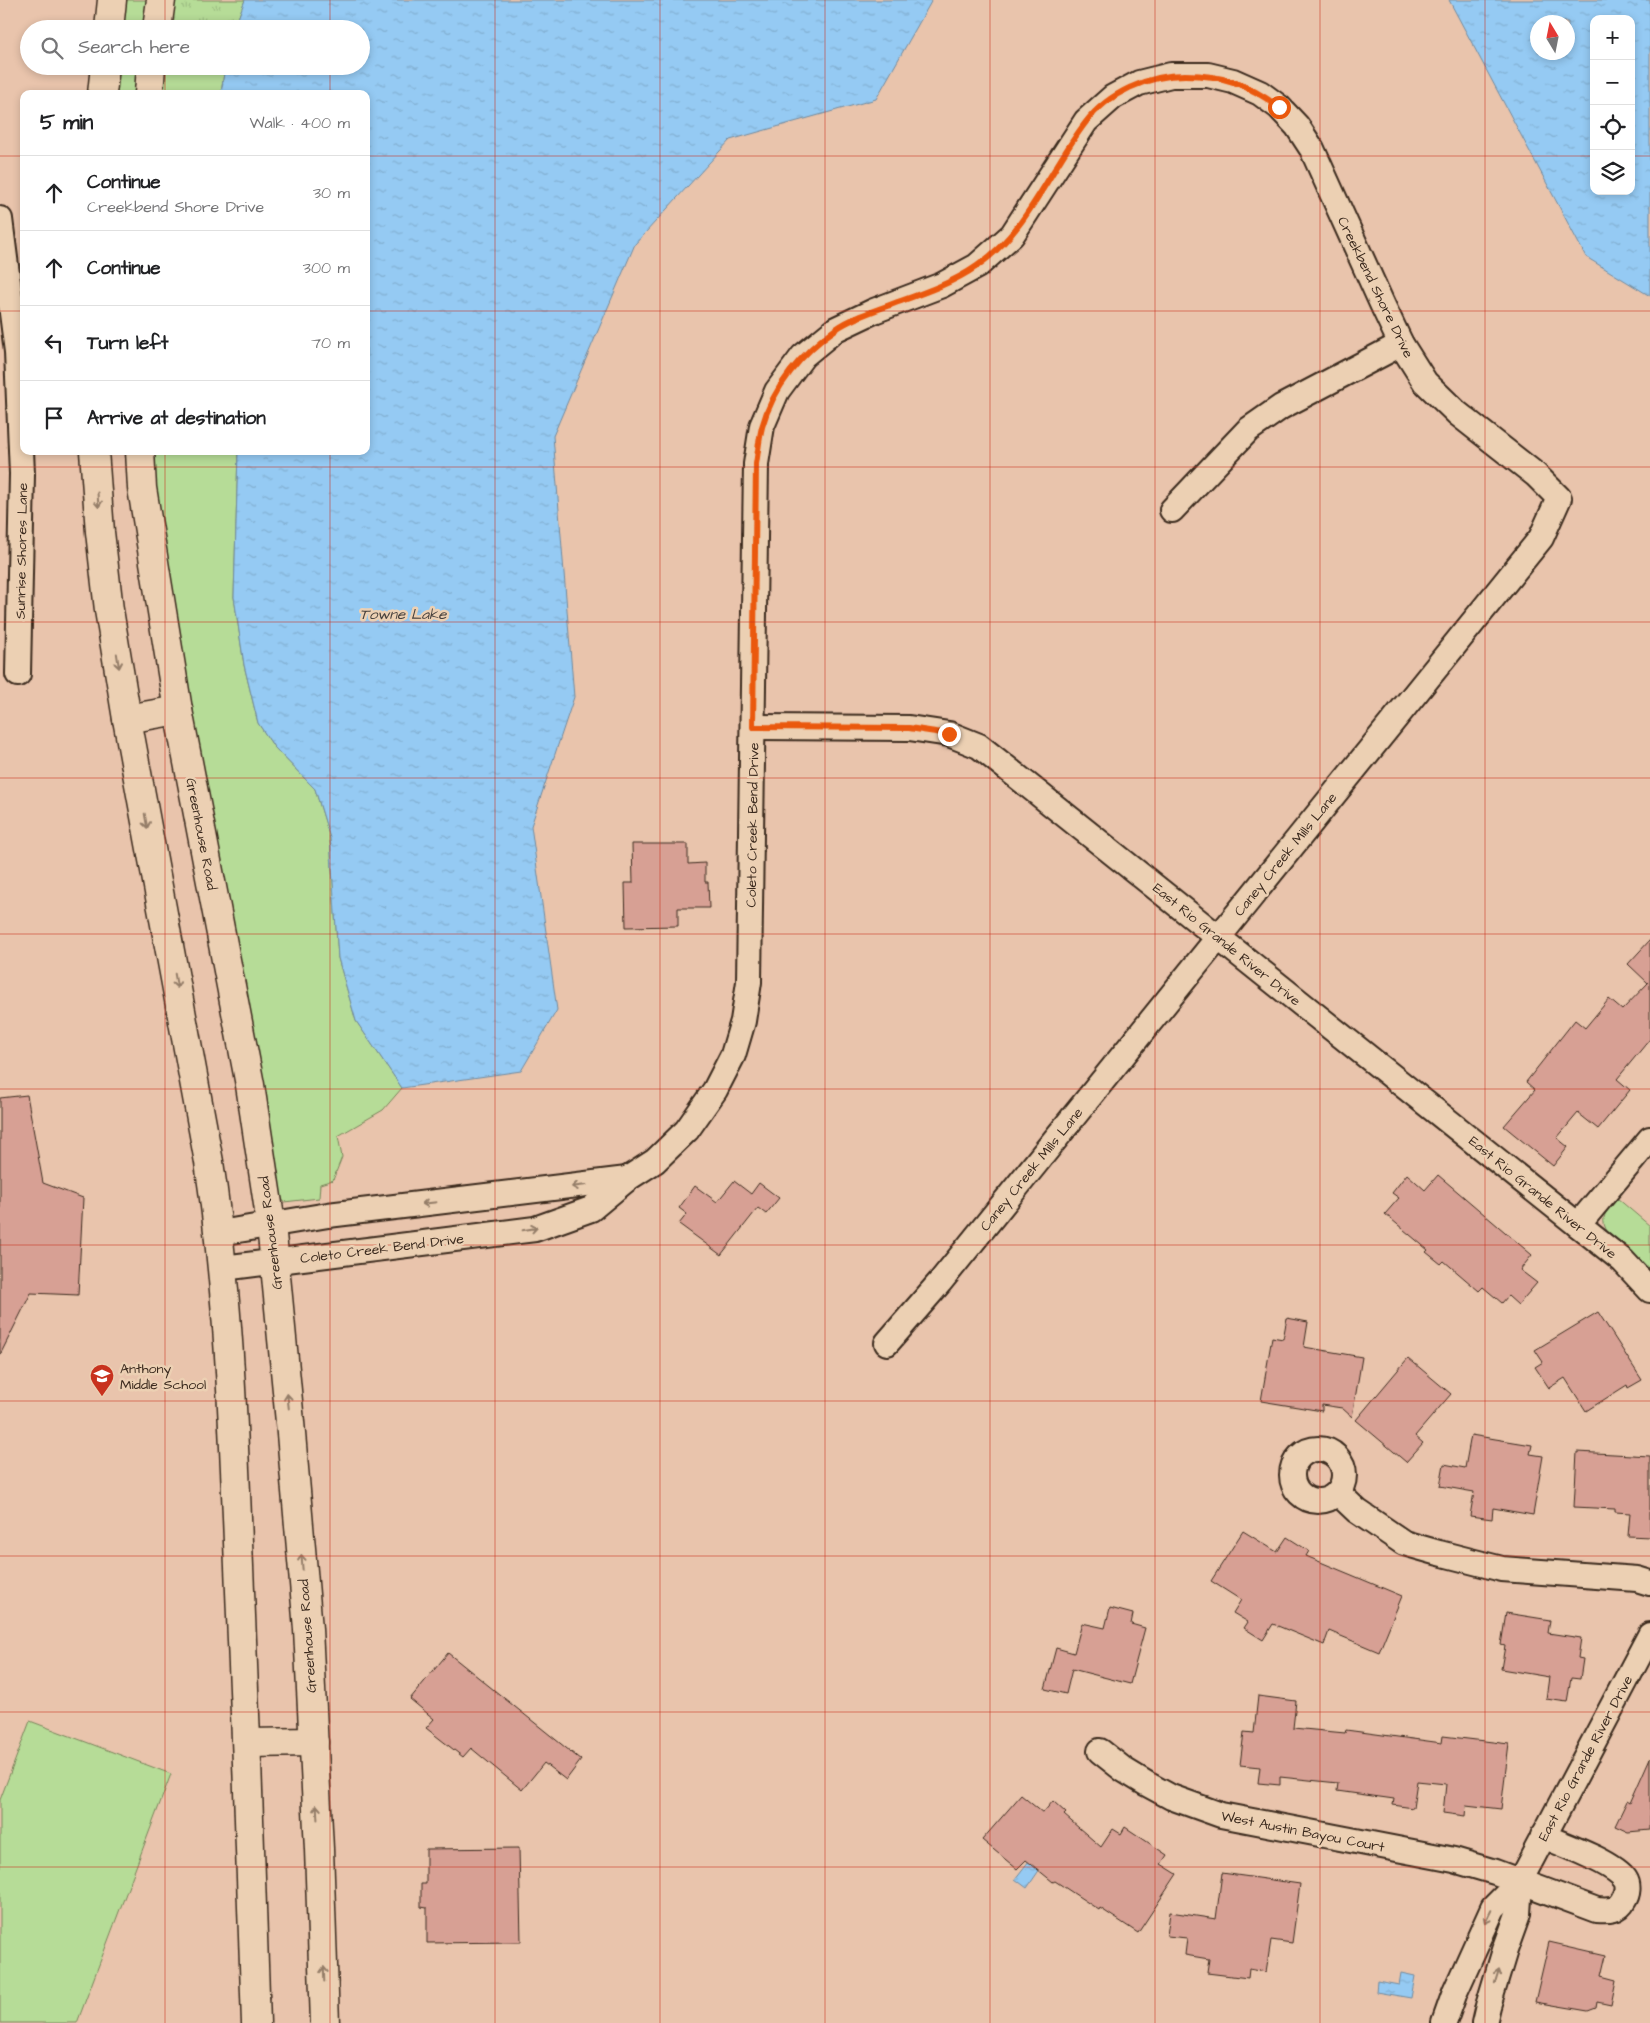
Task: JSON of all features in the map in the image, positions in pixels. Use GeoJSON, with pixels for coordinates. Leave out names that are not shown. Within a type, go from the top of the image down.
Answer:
{"type":"FeatureCollection","features":[{"type":"Feature","properties":{"kind":"main road"},"geometry":{"type":"LineString","coordinates":[[110,20],[112,0]]}},
{"type":"Feature","properties":{"kind":"main road"},"geometry":{"type":"LineString","coordinates":[[158,20],[161,0]]}},
{"type":"Feature","properties":{"kind":"main road"},"geometry":{"type":"LineString","coordinates":[[102,90],[104,75]]}},
{"type":"Feature","properties":{"kind":"main road"},"geometry":{"type":"LineString","coordinates":[[149,90],[150,75]]}},
{"type":"Feature","properties":{"kind":"main road"},"geometry":{"type":"LineString","coordinates":[[94,455],[100,532],[108,600],[209,1162],[220,1233],[231,1381],[247,1743],[256,2023]]}},
{"type":"Feature","properties":{"kind":"main road","name":"Greenhouse Road"},"geometry":{"type":"LineString","coordinates":[[140,455],[142,488],[178,710],[250,1085],[271,1224],[308,1629],[326,2023]]}},
{"type":"Feature","properties":{"kind":"main road"},"geometry":{"type":"LineString","coordinates":[[128,719],[178,710]]}},
{"type":"Feature","properties":{"kind":"main road"},"geometry":{"type":"LineString","coordinates":[[247,1743],[314,1742]]}},
{"type":"Feature","properties":{"kind":"street","name":"Coleto Creek Bend Drive"},"geometry":{"type":"LineString","coordinates":[[223,1268],[535,1229],[591,1209],[627,1179],[656,1161],[687,1130],[715,1090],[733,1056],[743,1021],[749,982],[756,464],[762,426],[777,390],[803,356],[836,328],[942,285],[977,266],[1012,235],[1086,121],[1113,97],[1139,83],[1171,75],[1208,75]]}},
{"type":"Feature","properties":{"kind":"street","name":"Creekbend Shore Drive"},"geometry":{"type":"LineString","coordinates":[[1208,75],[1234,81],[1260,93],[1279,107],[1298,126],[1312,149],[1401,344],[1425,382],[1457,413],[1536,475],[1559,498]]}},
{"type":"Feature","properties":{"kind":"street","name":"Sunrise Shores Lane"},"geometry":{"type":"LineString","coordinates":[[0,219],[17,352],[20,415]]}},
{"type":"Feature","properties":{"kind":"street"},"geometry":{"type":"LineString","coordinates":[[1172,510],[1248,430],[1289,403],[1401,344]]}},
{"type":"Feature","properties":{"kind":"street","name":"Sunrise Shores Lane"},"geometry":{"type":"LineString","coordinates":[[18,674],[22,455]]}},
{"type":"Feature","properties":{"kind":"street","name":"Caney Creek Mills Lane"},"geometry":{"type":"LineString","coordinates":[[887,1343],[946,1274],[1541,538],[1559,498]]}},
{"type":"Feature","properties":{"kind":"street","name":"East Rio Grande River Drive"},"geometry":{"type":"LineString","coordinates":[[753,727],[909,728],[949,734],[980,746],[1623,1261],[1650,1290]]}},
{"type":"Feature","properties":{"kind":"street"},"geometry":{"type":"LineString","coordinates":[[1578,1225],[1650,1139]]}},
{"type":"Feature","properties":{"kind":"street","name":"Coleto Creek Bend Drive"},"geometry":{"type":"LineString","coordinates":[[220,1233],[328,1215],[627,1179]]}},
{"type":"Feature","properties":{"kind":"street","name":"Coleto Creek Bend Drive"},"geometry":{"type":"LineString","coordinates":[[478,1198],[482,1235]]}},
{"type":"Feature","properties":{"kind":"street"},"geometry":{"type":"LineString","coordinates":[[1338,1492],[1358,1511],[1404,1543],[1502,1569],[1636,1579],[1650,1583]]}},
{"type":"Feature","properties":{"kind":"street","name":"East Rio Grande River Drive"},"geometry":{"type":"LineString","coordinates":[[1444,2023],[1455,1992],[1493,1908],[1520,1881],[1650,1635]]}},
{"type":"Feature","properties":{"kind":"street","name":"West Austin Bayou Court"},"geometry":{"type":"LineString","coordinates":[[1100,1751],[1124,1770],[1147,1784],[1179,1800],[1221,1815],[1454,1860],[1520,1881],[1598,1910],[1612,1911],[1624,1903],[1628,1892],[1626,1880],[1615,1868],[1544,1836]]}},
{"type":"Feature","properties":{"kind":"street","name":"East Rio Grande River Drive"},"geometry":{"type":"LineString","coordinates":[[1484,2023],[1490,1996],[1518,1914],[1520,1881]]}},
{"type":"Feature","properties":{"kind":"green space"},"geometry":{"type":"Polygon","coordinates":[[[120,0],[164,0],[161,20],[118,20],[120,0]]]}},
{"type":"Feature","properties":{"kind":"green space"},"geometry":{"type":"Polygon","coordinates":[[[164,0],[245,0],[237,20],[161,20],[164,0]]]}},
{"type":"Feature","properties":{"kind":"green space"},"geometry":{"type":"Polygon","coordinates":[[[112,75],[224,75],[222,90],[110,90],[112,75]]]}},
{"type":"Feature","properties":{"kind":"green space"},"geometry":{"type":"Polygon","coordinates":[[[143,455],[238,455],[234,597],[244,665],[258,723],[274,747],[315,789],[330,838],[338,958],[356,1021],[402,1088],[383,1110],[338,1136],[342,1157],[333,1180],[320,1184],[319,1198],[284,1202],[278,1191],[143,455]]]}},
{"type":"Feature","properties":{"kind":"green space"},"geometry":{"type":"Polygon","coordinates":[[[1617,1198],[1650,1226],[1650,1275],[1621,1249],[1604,1225],[1606,1213],[1617,1198]]]}},
{"type":"Feature","properties":{"kind":"green space"},"geometry":{"type":"Polygon","coordinates":[[[30,1721],[171,1774],[77,2023],[0,2023],[0,1800],[30,1721]]]}},
{"type":"Feature","properties":{"kind":"water","name":"Towne Lake"},"geometry":{"type":"Polygon","coordinates":[[[245,0],[932,0],[876,99],[730,140],[635,244],[553,436],[574,697],[531,826],[557,1010],[521,1071],[402,1088],[356,1021],[338,958],[330,838],[315,789],[274,747],[258,723],[244,665],[234,597],[238,455],[370,455],[370,90],[222,90],[224,75],[370,75],[370,20],[237,20],[245,0]]]}},
{"type":"Feature","properties":{"kind":"water"},"geometry":{"type":"Polygon","coordinates":[[[1449,0],[1650,0],[1650,296],[1586,257],[1449,0]]]}},
{"type":"Feature","properties":{"kind":"water"},"geometry":{"type":"Polygon","coordinates":[[[1029,1861],[1040,1869],[1027,1888],[1015,1879],[1029,1861]]]}},
{"type":"Feature","properties":{"kind":"water"},"geometry":{"type":"Polygon","coordinates":[[[1401,1973],[1415,1976],[1411,1998],[1376,1992],[1377,1981],[1399,1985],[1401,1973]]]}},
{"type":"Feature","properties":{"kind":"building"},"geometry":{"type":"Polygon","coordinates":[[[632,844],[688,844],[688,864],[705,863],[705,882],[708,882],[709,908],[678,908],[678,926],[626,927],[625,883],[633,883],[632,844]]]}},
{"type":"Feature","properties":{"kind":"building"},"geometry":{"type":"Polygon","coordinates":[[[1650,940],[1650,1039],[1617,1079],[1630,1090],[1598,1129],[1578,1113],[1557,1138],[1568,1147],[1553,1166],[1504,1126],[1535,1090],[1526,1082],[1575,1020],[1585,1028],[1609,999],[1622,1010],[1648,983],[1628,964],[1650,940]]]}},
{"type":"Feature","properties":{"kind":"building"},"geometry":{"type":"Polygon","coordinates":[[[27,1095],[43,1183],[83,1198],[78,1295],[31,1293],[0,1355],[0,1098],[27,1095]]]}},
{"type":"Feature","properties":{"kind":"building"},"geometry":{"type":"Polygon","coordinates":[[[1407,1174],[1425,1190],[1438,1175],[1532,1255],[1520,1270],[1537,1283],[1518,1305],[1508,1296],[1502,1303],[1483,1287],[1479,1291],[1444,1261],[1441,1264],[1426,1252],[1428,1250],[1385,1214],[1399,1198],[1392,1193],[1407,1174]]]}},
{"type":"Feature","properties":{"kind":"building"},"geometry":{"type":"Polygon","coordinates":[[[734,1181],[751,1194],[759,1183],[779,1198],[766,1214],[758,1208],[721,1255],[679,1224],[687,1214],[679,1208],[695,1186],[717,1202],[734,1181]]]}},
{"type":"Feature","properties":{"kind":"building"},"geometry":{"type":"Polygon","coordinates":[[[1598,1312],[1642,1380],[1628,1388],[1627,1385],[1586,1411],[1565,1378],[1549,1388],[1535,1367],[1543,1362],[1535,1350],[1598,1312]]]}},
{"type":"Feature","properties":{"kind":"building"},"geometry":{"type":"Polygon","coordinates":[[[1287,1318],[1308,1322],[1304,1347],[1362,1357],[1352,1417],[1342,1408],[1322,1405],[1322,1411],[1261,1401],[1272,1337],[1283,1339],[1287,1318]]]}},
{"type":"Feature","properties":{"kind":"building"},"geometry":{"type":"Polygon","coordinates":[[[1408,1358],[1451,1394],[1415,1436],[1423,1443],[1406,1462],[1356,1420],[1408,1358]]]}},
{"type":"Feature","properties":{"kind":"building"},"geometry":{"type":"Polygon","coordinates":[[[1471,1435],[1532,1445],[1530,1454],[1543,1456],[1533,1515],[1493,1508],[1492,1519],[1470,1516],[1474,1492],[1440,1486],[1444,1464],[1465,1468],[1471,1435]]]}},
{"type":"Feature","properties":{"kind":"building"},"geometry":{"type":"Polygon","coordinates":[[[1577,1452],[1650,1456],[1650,1537],[1628,1536],[1630,1513],[1615,1512],[1615,1509],[1574,1507],[1577,1452]]]}},
{"type":"Feature","properties":{"kind":"building"},"geometry":{"type":"Polygon","coordinates":[[[1243,1531],[1277,1552],[1287,1537],[1309,1551],[1306,1556],[1402,1596],[1379,1652],[1329,1631],[1324,1645],[1273,1624],[1263,1640],[1244,1628],[1248,1622],[1233,1613],[1241,1600],[1211,1581],[1243,1531]]]}},
{"type":"Feature","properties":{"kind":"building"},"geometry":{"type":"Polygon","coordinates":[[[1110,1608],[1133,1614],[1131,1624],[1145,1628],[1130,1684],[1072,1669],[1066,1694],[1045,1689],[1056,1648],[1074,1653],[1082,1623],[1105,1628],[1110,1608]]]}},
{"type":"Feature","properties":{"kind":"building"},"geometry":{"type":"Polygon","coordinates":[[[1506,1613],[1550,1620],[1548,1633],[1581,1638],[1578,1658],[1583,1659],[1580,1679],[1571,1678],[1567,1702],[1546,1699],[1549,1677],[1501,1669],[1505,1646],[1501,1645],[1506,1613]]]}},
{"type":"Feature","properties":{"kind":"building"},"geometry":{"type":"Polygon","coordinates":[[[448,1653],[581,1760],[566,1780],[544,1763],[522,1790],[471,1748],[463,1757],[426,1728],[434,1719],[410,1699],[448,1653]]]}},
{"type":"Feature","properties":{"kind":"building"},"geometry":{"type":"Polygon","coordinates":[[[1258,1696],[1296,1701],[1293,1728],[1345,1733],[1346,1730],[1442,1743],[1443,1736],[1509,1744],[1501,1809],[1466,1805],[1465,1816],[1443,1813],[1446,1784],[1417,1781],[1413,1808],[1393,1805],[1394,1799],[1337,1791],[1338,1783],[1280,1777],[1280,1785],[1258,1783],[1260,1767],[1240,1765],[1244,1732],[1254,1733],[1258,1696]]]}},
{"type":"Feature","properties":{"kind":"building"},"geometry":{"type":"Polygon","coordinates":[[[1650,1758],[1650,1830],[1628,1832],[1615,1826],[1627,1801],[1630,1803],[1650,1758]]]}},
{"type":"Feature","properties":{"kind":"building"},"geometry":{"type":"Polygon","coordinates":[[[1021,1795],[1043,1813],[1053,1801],[1066,1813],[1064,1815],[1101,1847],[1113,1829],[1121,1834],[1125,1827],[1167,1855],[1161,1864],[1177,1874],[1138,1933],[1055,1881],[1053,1882],[1026,1860],[1017,1869],[982,1840],[1021,1795]]]}},
{"type":"Feature","properties":{"kind":"building"},"geometry":{"type":"Polygon","coordinates":[[[519,1848],[521,1942],[427,1943],[427,1908],[421,1907],[421,1884],[426,1884],[426,1849],[519,1848]]]}},
{"type":"Feature","properties":{"kind":"building"},"geometry":{"type":"Polygon","coordinates":[[[1222,1873],[1300,1884],[1292,1943],[1271,1940],[1266,1972],[1249,1969],[1248,1978],[1207,1973],[1209,1959],[1185,1955],[1187,1938],[1167,1936],[1170,1912],[1216,1919],[1222,1873]]]}},
{"type":"Feature","properties":{"kind":"building"},"geometry":{"type":"Polygon","coordinates":[[[1549,1942],[1606,1955],[1601,1976],[1616,1980],[1611,2005],[1597,2002],[1596,2008],[1588,2011],[1535,2002],[1549,1942]]]}},
{"type":"Feature","properties":{"kind":"place","name":"Anthony Middle School"},"geometry":{"type":"Point","coordinates":[102,1397]}},
{"type":"Feature","properties":{"kind":"route"},"geometry":{"type":"LineString","coordinates":[[949,734],[909,728],[753,727],[756,464],[762,426],[777,390],[803,356],[836,328],[942,285],[977,266],[1012,235],[1086,121],[1113,97],[1139,83],[1171,75],[1208,75],[1234,81],[1260,93],[1279,107]]}}]}
